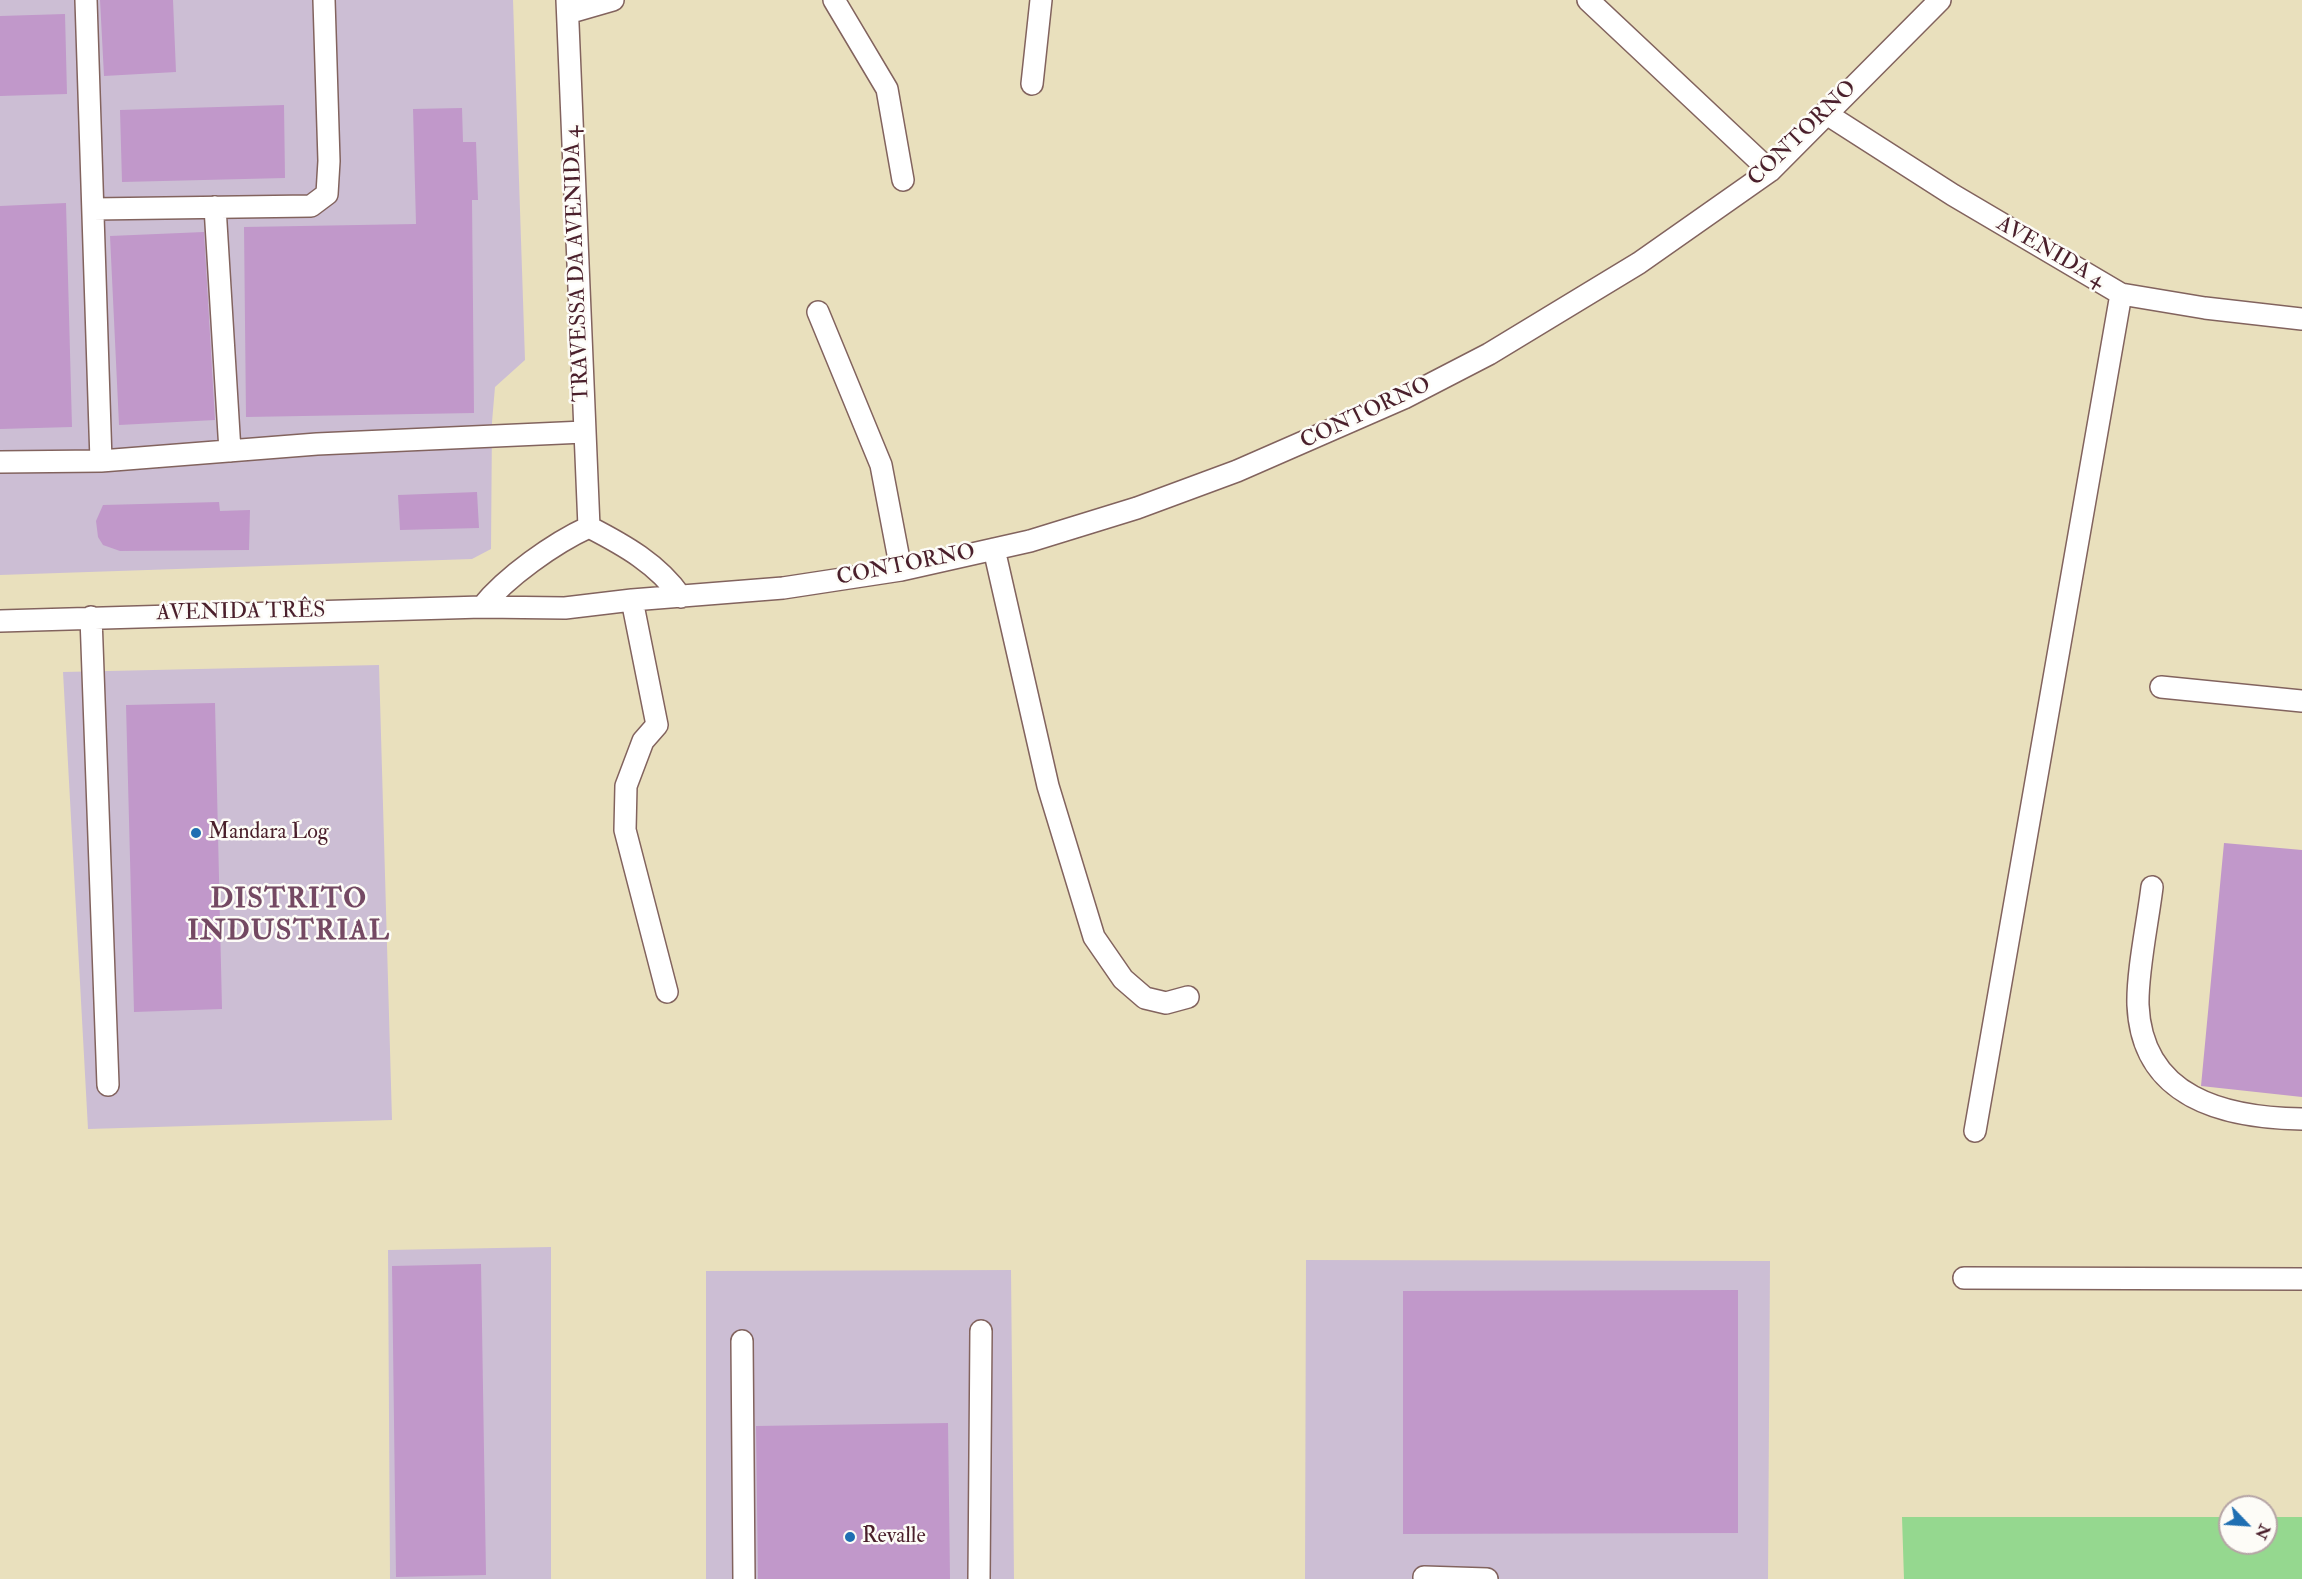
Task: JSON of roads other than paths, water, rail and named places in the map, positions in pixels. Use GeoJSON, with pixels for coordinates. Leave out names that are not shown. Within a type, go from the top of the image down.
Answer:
{"type":"FeatureCollection","features":[{"type":"Feature","properties":{"kind":"street"},"geometry":{"type":"LineString","coordinates":[[86,0],[101,461]]}},
{"type":"Feature","properties":{"kind":"street"},"geometry":{"type":"LineString","coordinates":[[93,209],[311,206],[327,194],[330,161],[324,0]]}},
{"type":"Feature","properties":{"kind":"street"},"geometry":{"type":"LineString","coordinates":[[567,6],[613,0]]}},
{"type":"Feature","properties":{"kind":"street"},"geometry":{"type":"LineString","coordinates":[[834,0],[887,89],[903,180]]}},
{"type":"Feature","properties":{"kind":"street"},"geometry":{"type":"LineString","coordinates":[[1032,84],[1041,0]]}},
{"type":"Feature","properties":{"kind":"street"},"geometry":{"type":"LineString","coordinates":[[1588,0],[1770,171]]}},
{"type":"Feature","properties":{"kind":"street","name":"CONTORNO"},"geometry":{"type":"LineString","coordinates":[[632,600],[783,588],[901,570],[994,549],[1149,504],[1237,471],[1404,398],[1489,354],[1570,306],[1700,222],[1770,171],[1825,113],[1940,0]]}},
{"type":"Feature","properties":{"kind":"street","name":"TRAVESSA DA AVENIDA 4"},"geometry":{"type":"LineString","coordinates":[[567,6],[584,432],[590,527]]}},
{"type":"Feature","properties":{"kind":"street","name":"AVENIDA 4"},"geometry":{"type":"LineString","coordinates":[[1825,113],[1953,195],[2121,294],[2205,308],[2302,319]]}},
{"type":"Feature","properties":{"kind":"street"},"geometry":{"type":"LineString","coordinates":[[215,207],[230,451]]}},
{"type":"Feature","properties":{"kind":"street"},"geometry":{"type":"LineString","coordinates":[[1975,1131],[2121,294]]}},
{"type":"Feature","properties":{"kind":"street"},"geometry":{"type":"LineString","coordinates":[[818,312],[881,465],[901,570]]}},
{"type":"Feature","properties":{"kind":"street"},"geometry":{"type":"LineString","coordinates":[[0,462],[101,461],[317,444],[584,432]]}},
{"type":"Feature","properties":{"kind":"street"},"geometry":{"type":"LineString","coordinates":[[482,607],[497,589],[556,546],[590,527],[649,563],[669,580],[681,597]]}},
{"type":"Feature","properties":{"kind":"street"},"geometry":{"type":"LineString","coordinates":[[994,549],[1048,786],[1094,937],[1123,979],[1145,998],[1166,1002],[1188,997]]}},
{"type":"Feature","properties":{"kind":"street"},"geometry":{"type":"LineString","coordinates":[[632,600],[657,725],[643,741],[626,786],[625,830],[667,992]]}},
{"type":"Feature","properties":{"kind":"street","name":"AVENIDA TRÊS"},"geometry":{"type":"LineString","coordinates":[[0,621],[482,607],[565,608],[632,600]]}},
{"type":"Feature","properties":{"kind":"street"},"geometry":{"type":"LineString","coordinates":[[91,617],[108,1085]]}},
{"type":"Feature","properties":{"kind":"street"},"geometry":{"type":"LineString","coordinates":[[2161,687],[2302,701]]}},
{"type":"Feature","properties":{"kind":"street"},"geometry":{"type":"LineString","coordinates":[[2152,886],[2138,1004],[2144,1041],[2158,1071],[2195,1098],[2235,1114],[2260,1119],[2302,1119]]}},
{"type":"Feature","properties":{"kind":"street"},"geometry":{"type":"LineString","coordinates":[[1964,1278],[2302,1279]]}},
{"type":"Feature","properties":{"kind":"street"},"geometry":{"type":"LineString","coordinates":[[979,1579],[981,1331]]}},
{"type":"Feature","properties":{"kind":"street"},"geometry":{"type":"LineString","coordinates":[[742,1341],[744,1579]]}},
{"type":"Feature","properties":{"kind":"street"},"geometry":{"type":"LineString","coordinates":[[1424,1577],[1487,1579]]}},
{"type":"Feature","properties":{"kind":"place","name":"Mandara Log"},"geometry":{"type":"Point","coordinates":[196,833]}},
{"type":"Feature","properties":{"kind":"place","name":"Revalle"},"geometry":{"type":"Point","coordinates":[850,1537]}},
{"type":"Feature","properties":{"kind":"district","name":"DISTRITO INDUSTRIAL"},"geometry":{"type":"Point","coordinates":[289,917]}}]}
